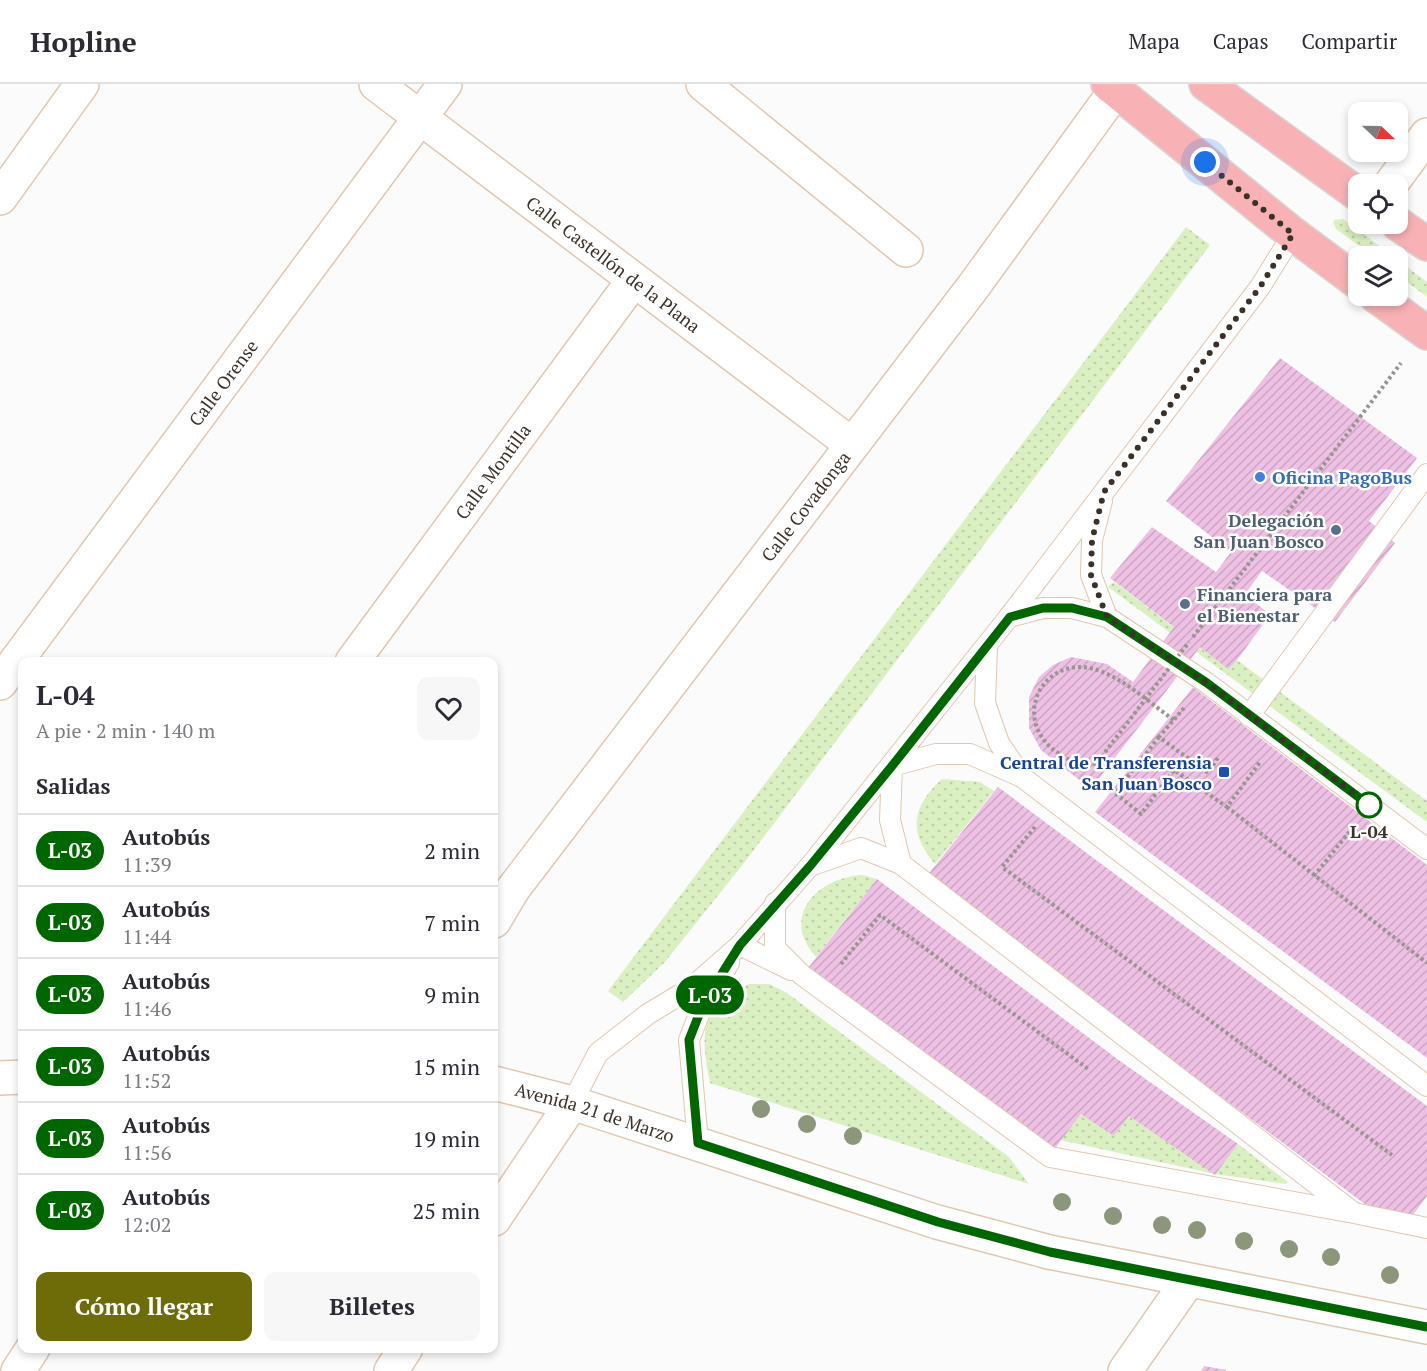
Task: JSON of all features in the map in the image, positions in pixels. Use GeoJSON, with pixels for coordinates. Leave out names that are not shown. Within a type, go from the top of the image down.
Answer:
{"type":"FeatureCollection","features":[{"type":"Feature","properties":{"kind":"main road"},"geometry":{"type":"LineString","coordinates":[[1206,84],[1348,187]]}},
{"type":"Feature","properties":{"kind":"main road"},"geometry":{"type":"LineString","coordinates":[[1112,87],[1293,234],[1348,275]]}},
{"type":"Feature","properties":{"kind":"main road"},"geometry":{"type":"LineString","coordinates":[[1408,231],[1427,244]]}},
{"type":"Feature","properties":{"kind":"main road"},"geometry":{"type":"LineString","coordinates":[[1390,306],[1426,332]]}},
{"type":"Feature","properties":{"kind":"street"},"geometry":{"type":"LineString","coordinates":[[0,198],[82,84]]}},
{"type":"Feature","properties":{"kind":"street","name":"Calle Castellón de la Plana"},"geometry":{"type":"LineString","coordinates":[[376,84],[851,444]]}},
{"type":"Feature","properties":{"kind":"street","name":"Calle Orense"},"geometry":{"type":"LineString","coordinates":[[19,657],[445,84]]}},
{"type":"Feature","properties":{"kind":"street"},"geometry":{"type":"LineString","coordinates":[[704,84],[906,250]]}},
{"type":"Feature","properties":{"kind":"street","name":"Calle Covadonga"},"geometry":{"type":"LineString","coordinates":[[498,914],[513,889],[973,287],[1112,87]]}},
{"type":"Feature","properties":{"kind":"street"},"geometry":{"type":"LineString","coordinates":[[1398,174],[1427,135]]}},
{"type":"Feature","properties":{"kind":"street","name":"Calle Montilla"},"geometry":{"type":"LineString","coordinates":[[356,657],[633,281]]}},
{"type":"Feature","properties":{"kind":"street","name":"Calle Orense"},"geometry":{"type":"LineString","coordinates":[[0,683],[18,659]]}},
{"type":"Feature","properties":{"kind":"street"},"geometry":{"type":"LineString","coordinates":[[0,1078],[18,1077]]}},
{"type":"Feature","properties":{"kind":"street","name":"Avenida 21 de Marzo"},"geometry":{"type":"LineString","coordinates":[[498,1084],[572,1103],[938,1222],[1050,1252],[1427,1327]]}},
{"type":"Feature","properties":{"kind":"street"},"geometry":{"type":"LineString","coordinates":[[498,1213],[572,1103]]}},
{"type":"Feature","properties":{"kind":"street"},"geometry":{"type":"LineString","coordinates":[[1125,1371],[1188,1281]]}},
{"type":"Feature","properties":{"kind":"street"},"geometry":{"type":"LineString","coordinates":[[18,1371],[30,1353]]}},
{"type":"Feature","properties":{"kind":"street"},"geometry":{"type":"LineString","coordinates":[[391,1371],[403,1353]]}},
{"type":"Feature","properties":{"kind":"lane"},"geometry":{"type":"LineString","coordinates":[[572,1103],[598,1053],[648,1014],[691,988],[740,945],[810,866],[1010,617],[1260,287],[1293,234]]}},
{"type":"Feature","properties":{"kind":"lane"},"geometry":{"type":"LineString","coordinates":[[1249,716],[1427,474]]}},
{"type":"Feature","properties":{"kind":"lane"},"geometry":{"type":"LineString","coordinates":[[1104,492],[1092,540],[1091,575],[1107,617]]}},
{"type":"Feature","properties":{"kind":"lane"},"geometry":{"type":"LineString","coordinates":[[1010,617],[1043,608],[1072,608],[1107,617],[1207,683],[1427,849]]}},
{"type":"Feature","properties":{"kind":"lane"},"geometry":{"type":"LineString","coordinates":[[987,646],[985,703],[999,743],[1022,777]]}},
{"type":"Feature","properties":{"kind":"lane"},"geometry":{"type":"LineString","coordinates":[[892,766],[936,754],[970,754],[1022,777],[1427,1086]]}},
{"type":"Feature","properties":{"kind":"lane"},"geometry":{"type":"LineString","coordinates":[[892,766],[890,820],[901,864]]}},
{"type":"Feature","properties":{"kind":"lane"},"geometry":{"type":"LineString","coordinates":[[810,866],[861,848],[901,864],[1354,1213]]}},
{"type":"Feature","properties":{"kind":"lane"},"geometry":{"type":"LineString","coordinates":[[775,903],[775,948],[802,975],[1050,1157],[1427,1228]]}},
{"type":"Feature","properties":{"kind":"lane"},"geometry":{"type":"LineString","coordinates":[[740,945],[802,975]]}},
{"type":"Feature","properties":{"kind":"lane"},"geometry":{"type":"LineString","coordinates":[[698,1143],[689,1040],[700,1012],[740,945]]}},
{"type":"Feature","properties":{"kind":"path"},"geometry":{"type":"LineString","coordinates":[[1174,720],[1149,702],[1140,696],[1124,684],[1099,671],[1069,667],[1048,679],[1036,699],[1033,717],[1040,738],[1058,755],[1075,762],[1096,764],[1106,750],[1139,707],[1146,698],[1153,690],[1426,332]]}},
{"type":"Feature","properties":{"kind":"path"},"geometry":{"type":"LineString","coordinates":[[1187,704],[1114,793],[1141,813],[1174,770],[1227,807],[1427,963]]}},
{"type":"Feature","properties":{"kind":"path"},"geometry":{"type":"LineString","coordinates":[[1159,737],[1208,773],[1218,756]]}},
{"type":"Feature","properties":{"kind":"path"},"geometry":{"type":"LineString","coordinates":[[1227,807],[1261,760],[1252,753]]}},
{"type":"Feature","properties":{"kind":"path"},"geometry":{"type":"LineString","coordinates":[[1314,876],[1369,805]]}},
{"type":"Feature","properties":{"kind":"path"},"geometry":{"type":"LineString","coordinates":[[1027,837],[1002,867],[1392,1155]]}},
{"type":"Feature","properties":{"kind":"path"},"geometry":{"type":"LineString","coordinates":[[821,990],[880,915],[1088,1069]]}},
{"type":"Feature","properties":{"kind":"green space"},"geometry":{"type":"Polygon","coordinates":[[[1343,219],[1348,223],[1348,234],[1363,234],[1379,246],[1359,246],[1336,229],[1333,222],[1343,219]]]}},
{"type":"Feature","properties":{"kind":"green space"},"geometry":{"type":"Polygon","coordinates":[[[1186,227],[1210,245],[744,863],[665,962],[623,1002],[608,991],[1186,227]]]}},
{"type":"Feature","properties":{"kind":"green space"},"geometry":{"type":"Polygon","coordinates":[[[1408,268],[1427,282],[1427,297],[1408,283],[1408,268]]]}},
{"type":"Feature","properties":{"kind":"green space"},"geometry":{"type":"Polygon","coordinates":[[[1114,582],[1228,668],[1237,660],[1427,801],[1427,822],[1108,587],[1114,582]]]}},
{"type":"Feature","properties":{"kind":"green space"},"geometry":{"type":"Polygon","coordinates":[[[942,779],[980,782],[994,791],[935,864],[920,842],[917,820],[924,800],[942,779]]]}},
{"type":"Feature","properties":{"kind":"green space"},"geometry":{"type":"Polygon","coordinates":[[[863,875],[877,879],[816,957],[806,942],[801,927],[803,914],[809,901],[831,883],[847,877],[863,875]]]}},
{"type":"Feature","properties":{"kind":"green space"},"geometry":{"type":"Polygon","coordinates":[[[749,984],[769,984],[787,993],[1009,1157],[1029,1184],[710,1083],[705,1051],[707,1024],[712,1012],[720,1002],[749,984]]]}},
{"type":"Feature","properties":{"kind":"green space"},"geometry":{"type":"Polygon","coordinates":[[[1081,1114],[1129,1116],[1215,1174],[1060,1140],[1081,1114]]]}},
{"type":"Feature","properties":{"kind":"green space"},"geometry":{"type":"Polygon","coordinates":[[[1238,1144],[1288,1182],[1286,1184],[1215,1174],[1238,1144]]]}},
{"type":"Feature","properties":{"kind":"building"},"geometry":{"type":"Polygon","coordinates":[[[1280,358],[1417,458],[1369,521],[1395,543],[1335,622],[1262,571],[1245,594],[1270,615],[1237,660],[1228,669],[1200,647],[1091,789],[1041,750],[1029,728],[1029,697],[1039,677],[1053,665],[1071,657],[1107,664],[1133,682],[1174,627],[1110,578],[1152,527],[1216,572],[1231,552],[1166,501],[1280,358]]]}},
{"type":"Feature","properties":{"kind":"building"},"geometry":{"type":"Polygon","coordinates":[[[1193,687],[1427,865],[1427,1058],[1095,812],[1193,687]]]}},
{"type":"Feature","properties":{"kind":"building"},"geometry":{"type":"Polygon","coordinates":[[[998,787],[1427,1106],[1427,1196],[1401,1231],[926,877],[998,787]]]}},
{"type":"Feature","properties":{"kind":"building"},"geometry":{"type":"Polygon","coordinates":[[[877,879],[1120,1061],[1238,1144],[1215,1175],[1129,1116],[1114,1136],[1081,1114],[1053,1151],[805,972],[877,879]]]}},
{"type":"Feature","properties":{"kind":"building"},"geometry":{"type":"Polygon","coordinates":[[[1204,1366],[1226,1370],[1226,1371],[1201,1371],[1204,1366]]]}},
{"type":"Feature","properties":{"kind":"bus line","name":"L-03"},"geometry":{"type":"LineString","coordinates":[[1369,805],[1207,683],[1107,617],[1072,608],[1043,608],[1010,617],[810,866],[740,945],[723,972],[700,1012],[689,1040],[698,1143],[938,1222],[1050,1252],[1427,1327]]}},
{"type":"Feature","properties":{"kind":"place","name":"Oficina PagoBus"},"geometry":{"type":"Point","coordinates":[1260,477]}},
{"type":"Feature","properties":{"kind":"place","name":"Delegación San Juan Bosco"},"geometry":{"type":"Point","coordinates":[1336,530]}},
{"type":"Feature","properties":{"kind":"place","name":"Financiera para el Bienestar"},"geometry":{"type":"Point","coordinates":[1185,604]}},
{"type":"Feature","properties":{"kind":"place","name":"Central de Transferensia San Juan Bosco"},"geometry":{"type":"Point","coordinates":[1224,772]}},
{"type":"Feature","properties":{"kind":"place","name":"L-04"},"geometry":{"type":"Point","coordinates":[1369,805]}},
{"type":"Feature","properties":{"kind":"route"},"geometry":{"type":"LineString","coordinates":[[1205,162],[1293,234],[1260,287],[1212,347],[1104,492],[1092,540],[1091,575],[1107,617],[1207,683],[1369,805]]}}]}
